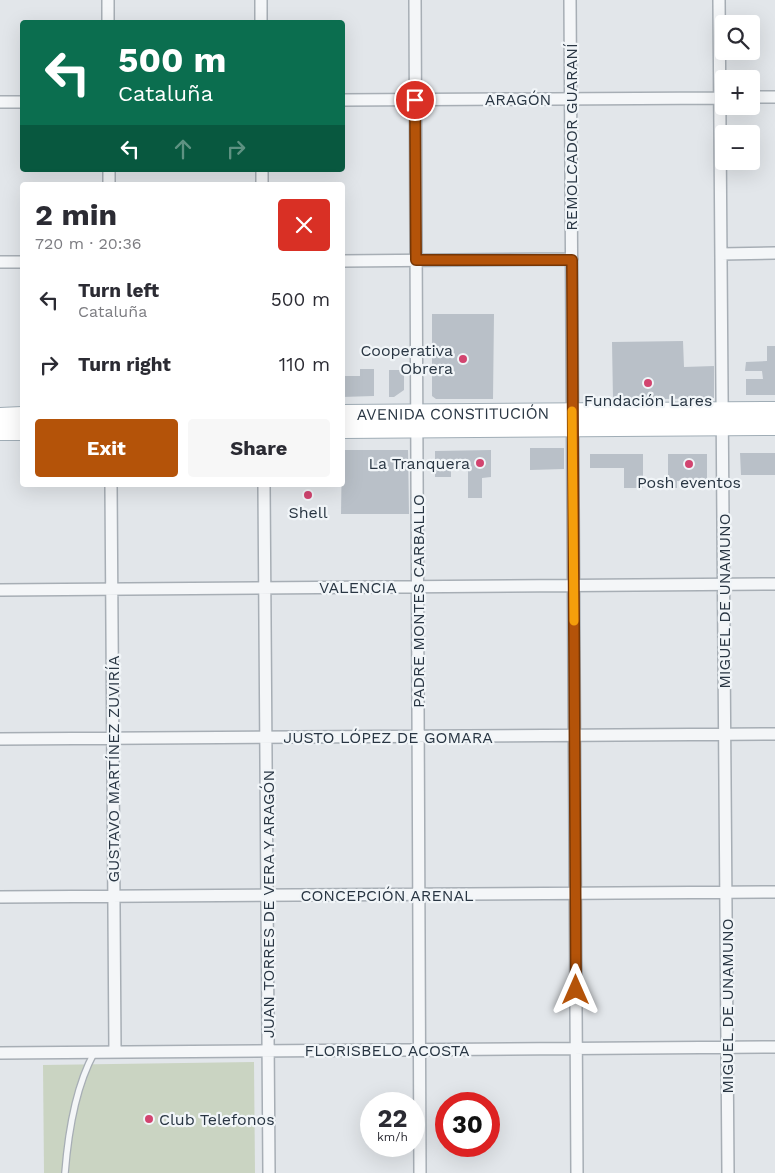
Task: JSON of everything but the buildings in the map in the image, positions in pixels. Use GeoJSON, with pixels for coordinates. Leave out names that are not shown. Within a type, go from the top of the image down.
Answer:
{"type":"FeatureCollection","features":[{"type":"Feature","properties":{"kind":"main road","name":"AVENIDA CONSTITUCIÓN"},"geometry":{"type":"LineString","coordinates":[[722,419],[775,411]]}},
{"type":"Feature","properties":{"kind":"main road","name":"AVENIDA CONSTITUCIÓN"},"geometry":{"type":"LineString","coordinates":[[345,414],[417,421],[722,419],[775,426]]}},
{"type":"Feature","properties":{"kind":"main road"},"geometry":{"type":"LineString","coordinates":[[0,417],[20,416]]}},
{"type":"Feature","properties":{"kind":"main road","name":"AVENIDA CONSTITUCIÓN"},"geometry":{"type":"LineString","coordinates":[[345,429],[417,421]]}},
{"type":"Feature","properties":{"kind":"main road"},"geometry":{"type":"LineString","coordinates":[[0,431],[20,431]]}},
{"type":"Feature","properties":{"kind":"street"},"geometry":{"type":"LineString","coordinates":[[108,0],[108,20]]}},
{"type":"Feature","properties":{"kind":"street"},"geometry":{"type":"LineString","coordinates":[[260,0],[261,20]]}},
{"type":"Feature","properties":{"kind":"street","name":"PADRE MONTES CARBALLO"},"geometry":{"type":"LineString","coordinates":[[415,0],[420,1173]]}},
{"type":"Feature","properties":{"kind":"street","name":"REMOLCADOR GUARANÍ"},"geometry":{"type":"LineString","coordinates":[[570,0],[577,1173]]}},
{"type":"Feature","properties":{"kind":"street","name":"MIGUEL DE UNAMUNO"},"geometry":{"type":"LineString","coordinates":[[719,0],[721,70]]}},
{"type":"Feature","properties":{"kind":"street"},"geometry":{"type":"LineString","coordinates":[[760,97],[775,97]]}},
{"type":"Feature","properties":{"kind":"street","name":"ARAGÓN"},"geometry":{"type":"LineString","coordinates":[[345,100],[715,98]]}},
{"type":"Feature","properties":{"kind":"street"},"geometry":{"type":"LineString","coordinates":[[0,102],[20,102]]}},
{"type":"Feature","properties":{"kind":"street","name":"MIGUEL DE UNAMUNO"},"geometry":{"type":"LineString","coordinates":[[722,115],[721,254],[728,1173]]}},
{"type":"Feature","properties":{"kind":"street"},"geometry":{"type":"LineString","coordinates":[[721,254],[775,253]]}},
{"type":"Feature","properties":{"kind":"street"},"geometry":{"type":"LineString","coordinates":[[345,261],[572,260]]}},
{"type":"Feature","properties":{"kind":"street"},"geometry":{"type":"LineString","coordinates":[[0,262],[20,262]]}},
{"type":"Feature","properties":{"kind":"street","name":"GUSTAVO MARTÍNEZ ZUVIRÍA"},"geometry":{"type":"LineString","coordinates":[[112,487],[115,1052]]}},
{"type":"Feature","properties":{"kind":"street","name":"JUAN TORRES DE VERA Y ARAGÓN"},"geometry":{"type":"LineString","coordinates":[[264,487],[269,1173]]}},
{"type":"Feature","properties":{"kind":"street","name":"VALENCIA"},"geometry":{"type":"LineString","coordinates":[[0,590],[775,584]]}},
{"type":"Feature","properties":{"kind":"street","name":"JUSTO LÓPEZ DE GOMARA"},"geometry":{"type":"LineString","coordinates":[[0,739],[775,734]]}},
{"type":"Feature","properties":{"kind":"street","name":"CONCEPCIÓN ARENAL"},"geometry":{"type":"LineString","coordinates":[[0,898],[775,892]]}},
{"type":"Feature","properties":{"kind":"street","name":"FLORISBELO ACOSTA"},"geometry":{"type":"LineString","coordinates":[[0,1053],[775,1047]]}},
{"type":"Feature","properties":{"kind":"lane"},"geometry":{"type":"LineString","coordinates":[[65,1173],[67,1149],[76,1105],[87,1065],[94,1052]]}},
{"type":"Feature","properties":{"kind":"green space","name":"Club Telefonos"},"geometry":{"type":"Polygon","coordinates":[[[254,1062],[255,1173],[44,1173],[43,1065],[254,1062]]]}},
{"type":"Feature","properties":{"kind":"slow traffic"},"geometry":{"type":"LineString","coordinates":[[572,411],[574,621]]}},
{"type":"Feature","properties":{"kind":"place","name":"Cooperativa Obrera"},"geometry":{"type":"Point","coordinates":[463,359]}},
{"type":"Feature","properties":{"kind":"place","name":"Fundación Lares"},"geometry":{"type":"Point","coordinates":[648,383]}},
{"type":"Feature","properties":{"kind":"place","name":"La Tranquera"},"geometry":{"type":"Point","coordinates":[480,463]}},
{"type":"Feature","properties":{"kind":"place","name":"Posh eventos"},"geometry":{"type":"Point","coordinates":[689,464]}},
{"type":"Feature","properties":{"kind":"place","name":"Shell"},"geometry":{"type":"Point","coordinates":[308,495]}},
{"type":"Feature","properties":{"kind":"place","name":"Club Telefonos"},"geometry":{"type":"Point","coordinates":[149,1119]}},
{"type":"Feature","properties":{"kind":"route"},"geometry":{"type":"LineString","coordinates":[[415,100],[416,260],[572,260],[576,990]]}}]}
